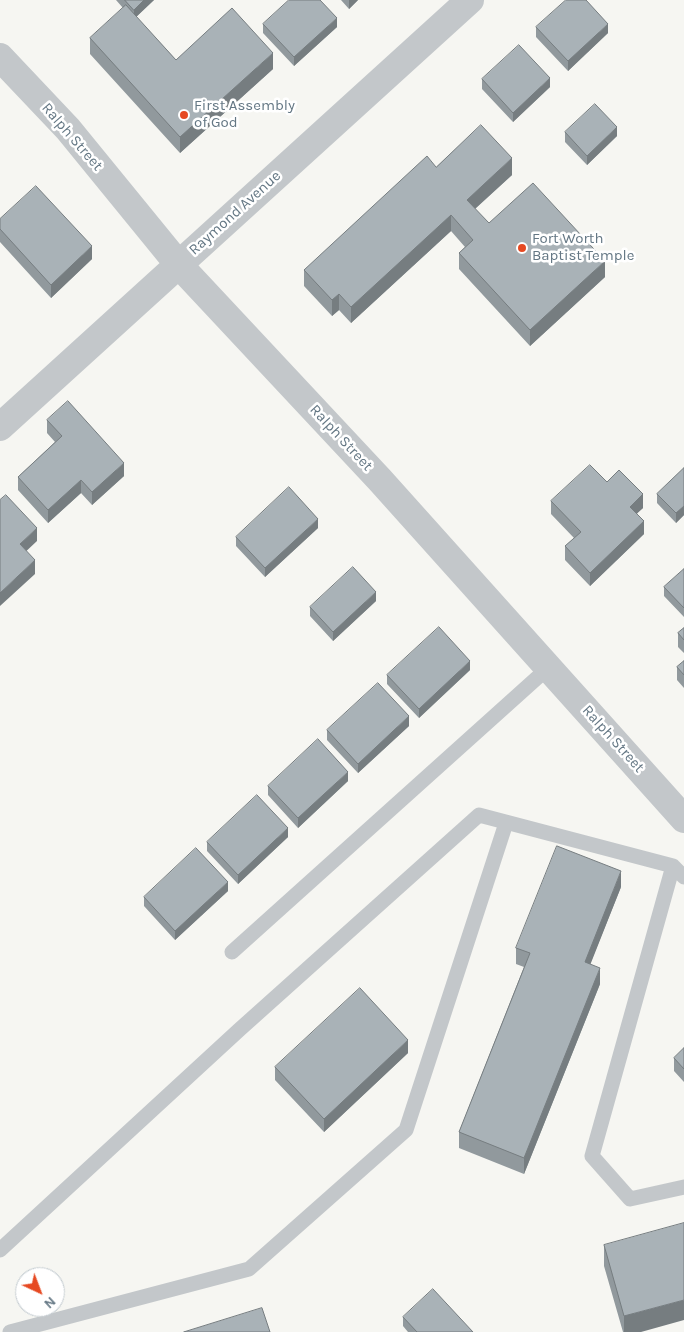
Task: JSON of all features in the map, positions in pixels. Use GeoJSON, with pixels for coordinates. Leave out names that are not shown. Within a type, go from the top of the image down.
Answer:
{"type":"FeatureCollection","features":[{"type":"Feature","properties":{"kind":"street","name":"Raymond Avenue"},"geometry":{"type":"LineString","coordinates":[[0,426],[470,0]]}},
{"type":"Feature","properties":{"kind":"street","name":"Ralph Street"},"geometry":{"type":"LineString","coordinates":[[0,57],[68,129],[178,265],[380,480],[684,819]]}},
{"type":"Feature","properties":{"kind":"lane"},"geometry":{"type":"LineString","coordinates":[[232,952],[548,668]]}},
{"type":"Feature","properties":{"kind":"lane"},"geometry":{"type":"LineString","coordinates":[[0,1250],[239,1030],[479,816],[673,866],[684,877]]}},
{"type":"Feature","properties":{"kind":"lane"},"geometry":{"type":"LineString","coordinates":[[10,1332],[249,1269],[406,1130],[506,823]]}},
{"type":"Feature","properties":{"kind":"lane"},"geometry":{"type":"LineString","coordinates":[[673,866],[592,1156],[630,1199],[684,1187]]}},
{"type":"Feature","properties":{"kind":"building"},"geometry":{"type":"Polygon","coordinates":[[[125,0],[144,0],[134,10],[125,0]]]}},
{"type":"Feature","properties":{"kind":"building"},"geometry":{"type":"Polygon","coordinates":[[[289,0],[320,0],[337,18],[294,57],[263,24],[289,0]]]}},
{"type":"Feature","properties":{"kind":"building"},"geometry":{"type":"Polygon","coordinates":[[[566,0],[586,0],[608,24],[568,61],[536,27],[566,0]]]}},
{"type":"Feature","properties":{"kind":"building","name":"First Assembly of God"},"geometry":{"type":"Polygon","coordinates":[[[126,5],[176,60],[232,8],[273,53],[180,137],[90,38],[126,5]]]}},
{"type":"Feature","properties":{"kind":"building"},"geometry":{"type":"Polygon","coordinates":[[[519,45],[550,78],[513,113],[482,79],[519,45]]]}},
{"type":"Feature","properties":{"kind":"building"},"geometry":{"type":"Polygon","coordinates":[[[595,104],[617,127],[587,156],[565,132],[595,104]]]}},
{"type":"Feature","properties":{"kind":"building","name":"Fort Worth Baptist Temple"},"geometry":{"type":"Polygon","coordinates":[[[481,125],[512,158],[467,200],[489,223],[533,183],[605,261],[530,330],[459,253],[473,240],[451,215],[351,307],[339,294],[332,300],[304,270],[427,156],[436,167],[481,125]]]}},
{"type":"Feature","properties":{"kind":"building"},"geometry":{"type":"Polygon","coordinates":[[[36,186],[92,246],[51,285],[0,229],[0,219],[36,186]]]}},
{"type":"Feature","properties":{"kind":"building"},"geometry":{"type":"Polygon","coordinates":[[[68,401],[124,463],[92,492],[81,480],[48,510],[18,477],[62,436],[47,420],[68,401]]]}},
{"type":"Feature","properties":{"kind":"building"},"geometry":{"type":"Polygon","coordinates":[[[590,465],[607,482],[619,470],[643,494],[630,507],[644,521],[590,573],[565,546],[581,532],[551,501],[590,465]]]}},
{"type":"Feature","properties":{"kind":"building"},"geometry":{"type":"Polygon","coordinates":[[[684,468],[684,506],[676,513],[657,494],[684,468]]]}},
{"type":"Feature","properties":{"kind":"building"},"geometry":{"type":"Polygon","coordinates":[[[289,487],[318,519],[265,568],[236,537],[289,487]]]}},
{"type":"Feature","properties":{"kind":"building"},"geometry":{"type":"Polygon","coordinates":[[[6,495],[37,528],[20,544],[35,560],[0,593],[0,500],[6,495]]]}},
{"type":"Feature","properties":{"kind":"building"},"geometry":{"type":"Polygon","coordinates":[[[353,567],[376,592],[333,632],[310,607],[353,567]]]}},
{"type":"Feature","properties":{"kind":"building"},"geometry":{"type":"Polygon","coordinates":[[[684,569],[684,608],[664,587],[684,569]]]}},
{"type":"Feature","properties":{"kind":"building"},"geometry":{"type":"Polygon","coordinates":[[[439,627],[470,661],[419,709],[387,675],[439,627]]]}},
{"type":"Feature","properties":{"kind":"building"},"geometry":{"type":"Polygon","coordinates":[[[684,628],[684,640],[678,633],[684,628]]]}},
{"type":"Feature","properties":{"kind":"building"},"geometry":{"type":"Polygon","coordinates":[[[684,661],[684,675],[677,667],[684,661]]]}},
{"type":"Feature","properties":{"kind":"building"},"geometry":{"type":"Polygon","coordinates":[[[378,683],[409,716],[358,764],[327,730],[378,683]]]}},
{"type":"Feature","properties":{"kind":"building"},"geometry":{"type":"Polygon","coordinates":[[[318,739],[348,772],[298,818],[268,786],[318,739]]]}},
{"type":"Feature","properties":{"kind":"building"},"geometry":{"type":"Polygon","coordinates":[[[257,795],[288,828],[238,875],[207,842],[257,795]]]}},
{"type":"Feature","properties":{"kind":"building"},"geometry":{"type":"Polygon","coordinates":[[[557,846],[621,871],[585,962],[600,968],[524,1158],[459,1132],[530,953],[516,948],[557,846]]]}},
{"type":"Feature","properties":{"kind":"building"},"geometry":{"type":"Polygon","coordinates":[[[196,848],[228,882],[175,931],[144,897],[196,848]]]}},
{"type":"Feature","properties":{"kind":"building"},"geometry":{"type":"Polygon","coordinates":[[[360,988],[408,1040],[324,1119],[275,1067],[360,988]]]}},
{"type":"Feature","properties":{"kind":"building"},"geometry":{"type":"Polygon","coordinates":[[[684,1048],[684,1069],[674,1058],[684,1048]]]}},
{"type":"Feature","properties":{"kind":"building"},"geometry":{"type":"Polygon","coordinates":[[[684,1223],[684,1300],[624,1316],[604,1245],[684,1223]]]}},
{"type":"Feature","properties":{"kind":"building"},"geometry":{"type":"Polygon","coordinates":[[[433,1289],[473,1332],[417,1332],[403,1317],[433,1289]]]}},
{"type":"Feature","properties":{"kind":"building"},"geometry":{"type":"Polygon","coordinates":[[[262,1308],[270,1332],[184,1332],[262,1308]]]}},
{"type":"Feature","properties":{"kind":"place","name":"First Assembly of God"},"geometry":{"type":"Point","coordinates":[184,115]}},
{"type":"Feature","properties":{"kind":"place","name":"Fort Worth Baptist Temple"},"geometry":{"type":"Point","coordinates":[522,248]}}]}
